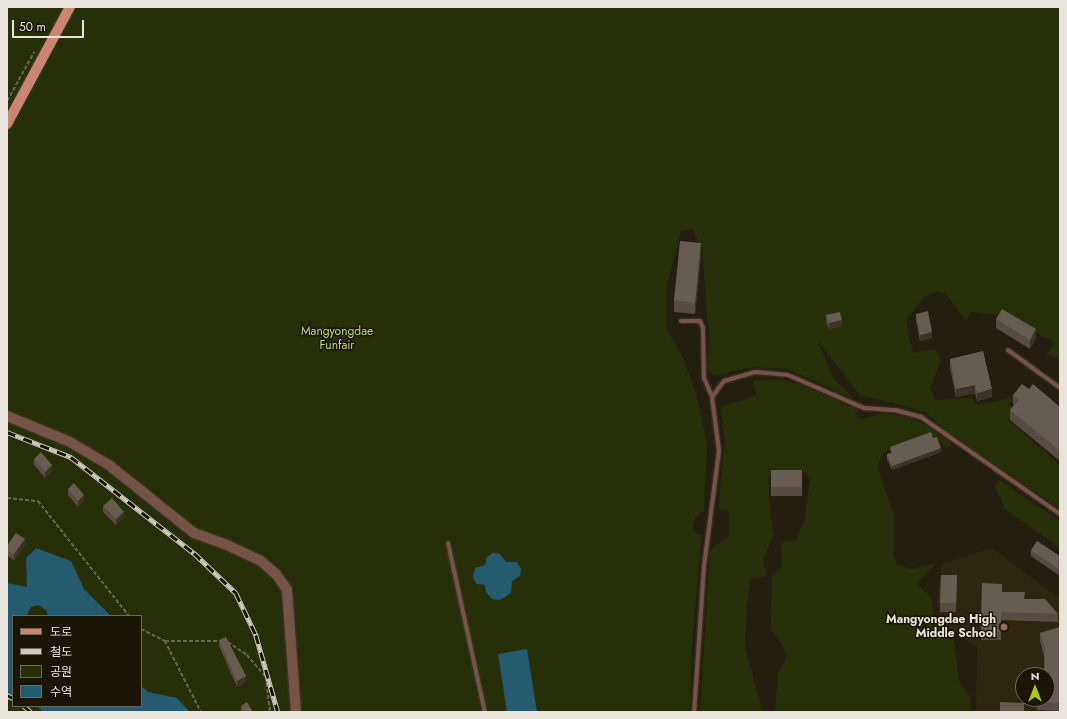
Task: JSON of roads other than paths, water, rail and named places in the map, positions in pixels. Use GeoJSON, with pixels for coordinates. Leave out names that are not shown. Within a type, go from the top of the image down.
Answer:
{"type":"FeatureCollection","features":[{"type":"Feature","properties":{"kind":"main road"},"geometry":{"type":"LineString","coordinates":[[7,124],[70,7]]}},
{"type":"Feature","properties":{"kind":"street"},"geometry":{"type":"LineString","coordinates":[[7,416],[68,441],[109,465],[194,533],[229,546],[261,562],[276,574],[287,590],[296,712]]}},
{"type":"Feature","properties":{"kind":"lane"},"geometry":{"type":"LineString","coordinates":[[681,321],[700,321],[703,328],[704,378],[712,397],[719,451],[704,567],[694,712]]}},
{"type":"Feature","properties":{"kind":"lane"},"geometry":{"type":"LineString","coordinates":[[1008,350],[1060,388]]}},
{"type":"Feature","properties":{"kind":"lane"},"geometry":{"type":"LineString","coordinates":[[712,397],[724,381],[755,372],[788,375],[864,408],[895,410],[921,417],[1060,514]]}},
{"type":"Feature","properties":{"kind":"lane"},"geometry":{"type":"LineString","coordinates":[[448,543],[485,712]]}},
{"type":"Feature","properties":{"kind":"water"},"geometry":{"type":"Polygon","coordinates":[[[36,548],[71,561],[84,589],[110,615],[48,615],[46,610],[38,605],[31,607],[27,615],[12,615],[12,698],[7,702],[7,583],[27,587],[26,558],[36,548]]]}},
{"type":"Feature","properties":{"kind":"water"},"geometry":{"type":"Polygon","coordinates":[[[493,553],[500,554],[506,562],[517,562],[521,569],[520,576],[512,581],[511,593],[500,600],[492,599],[486,592],[485,585],[477,584],[473,578],[475,568],[485,565],[487,557],[493,553]]]}},
{"type":"Feature","properties":{"kind":"water"},"geometry":{"type":"Polygon","coordinates":[[[527,649],[537,712],[507,712],[498,654],[527,649]]]}},
{"type":"Feature","properties":{"kind":"water"},"geometry":{"type":"Polygon","coordinates":[[[142,687],[148,692],[177,698],[190,712],[43,712],[38,707],[142,707],[142,687]]]}},
{"type":"Feature","properties":{"kind":"railway"},"geometry":{"type":"LineString","coordinates":[[7,432],[71,457],[194,553],[236,593],[256,635],[278,712]]}},
{"type":"Feature","properties":{"kind":"railway"},"geometry":{"type":"LineString","coordinates":[[7,695],[12,698]]}},
{"type":"Feature","properties":{"kind":"railway"},"geometry":{"type":"LineString","coordinates":[[25,707],[31,712]]}},
{"type":"Feature","properties":{"kind":"place","name":"Mangyongdae High Middle School"},"geometry":{"type":"Point","coordinates":[1004,627]}},
{"type":"Feature","properties":{"kind":"park label","name":"Mangyongdae Funfair"},"geometry":{"type":"Point","coordinates":[337,339]}}]}
